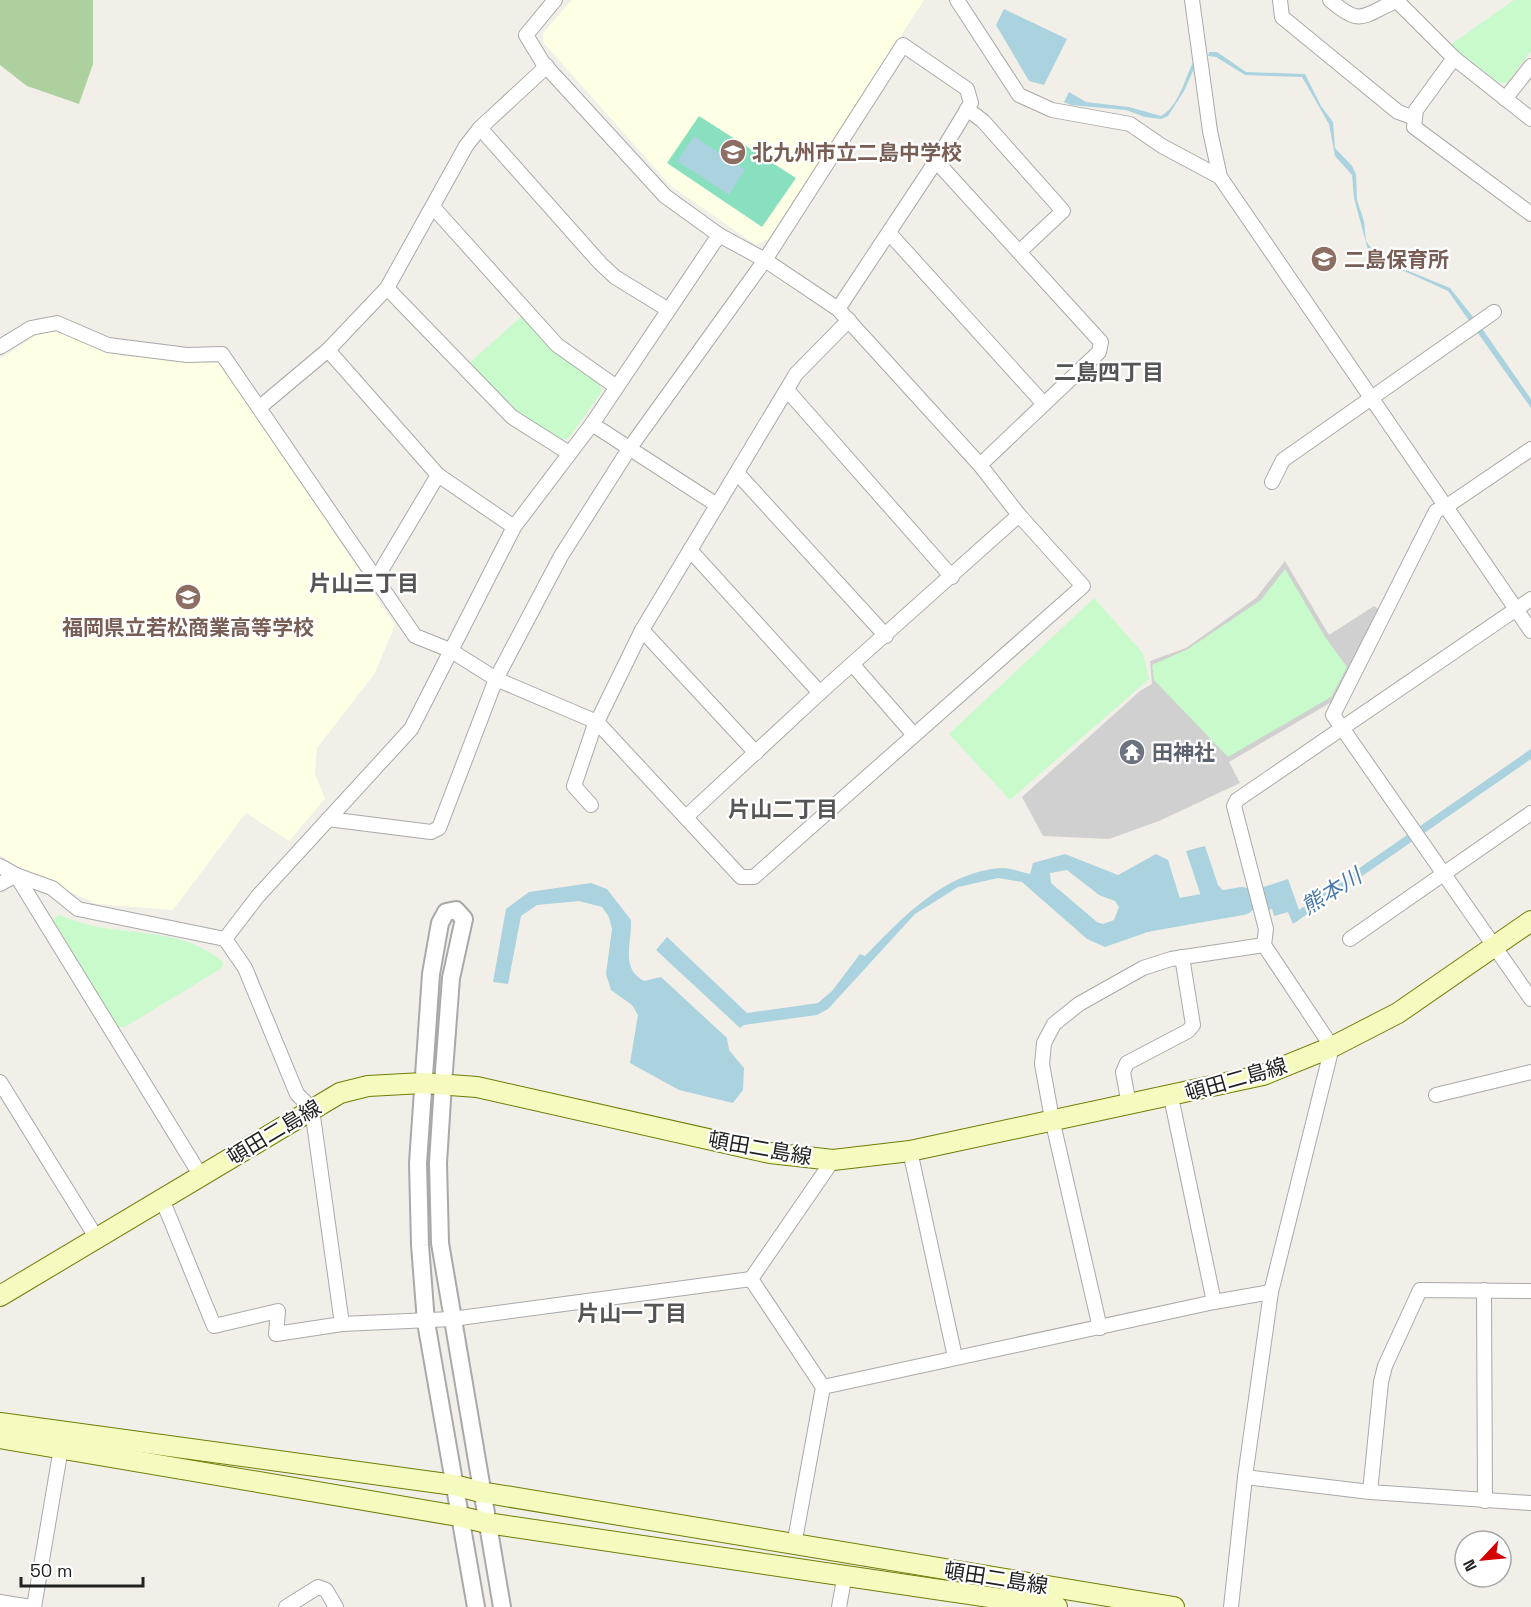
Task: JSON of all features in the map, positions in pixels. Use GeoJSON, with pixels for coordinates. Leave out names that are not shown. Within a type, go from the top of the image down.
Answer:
{"type":"FeatureCollection","features":[{"type":"Feature","properties":{"kind":"main road","name":"頓田二島線"},"geometry":{"type":"LineString","coordinates":[[0,1296],[312,1109],[350,1090],[368,1086],[423,1083],[477,1087],[770,1153],[833,1160],[910,1151],[1052,1119],[1171,1097],[1263,1075],[1332,1047],[1398,1013],[1531,921]]}},
{"type":"Feature","properties":{"kind":"main road","name":"頓田二島線"},"geometry":{"type":"LineString","coordinates":[[0,1423],[454,1485],[481,1492],[1174,1607]]}},
{"type":"Feature","properties":{"kind":"main road","name":"頓田二島線"},"geometry":{"type":"LineString","coordinates":[[0,1438],[458,1516],[487,1523],[1057,1607]]}},
{"type":"Feature","properties":{"kind":"street"},"geometry":{"type":"LineString","coordinates":[[0,347],[31,328],[57,323],[108,345],[187,355],[222,354],[415,636],[450,650],[496,679],[597,722],[687,816],[741,877],[754,877],[1083,586],[1019,515],[980,465],[838,309],[765,260],[719,235],[665,196],[547,66],[526,35],[555,0]]}},
{"type":"Feature","properties":{"kind":"street"},"geometry":{"type":"LineString","coordinates":[[957,0],[1019,95],[1052,110],[1130,124],[1162,147],[1220,177]]}},
{"type":"Feature","properties":{"kind":"street"},"geometry":{"type":"LineString","coordinates":[[1192,0],[1210,131],[1220,177],[1531,631]]}},
{"type":"Feature","properties":{"kind":"street"},"geometry":{"type":"LineString","coordinates":[[1280,0],[1282,17],[1398,112],[1415,118]]}},
{"type":"Feature","properties":{"kind":"street"},"geometry":{"type":"LineString","coordinates":[[1330,0],[1348,16],[1358,18],[1396,0],[1454,58],[1531,118]]}},
{"type":"Feature","properties":{"kind":"street"},"geometry":{"type":"LineString","coordinates":[[328,819],[431,832],[439,828],[496,679],[561,556],[629,449],[765,260],[903,45],[967,89],[971,103],[890,234],[838,309]]}},
{"type":"Feature","properties":{"kind":"street"},"geometry":{"type":"LineString","coordinates":[[1454,58],[1416,110],[1414,127],[1531,214]]}},
{"type":"Feature","properties":{"kind":"street"},"geometry":{"type":"LineString","coordinates":[[260,407],[328,350],[387,288],[466,146],[480,128],[547,66]]}},
{"type":"Feature","properties":{"kind":"street"},"geometry":{"type":"LineString","coordinates":[[1505,99],[1531,66]]}},
{"type":"Feature","properties":{"kind":"street"},"geometry":{"type":"LineString","coordinates":[[968,109],[983,122],[1063,211],[1019,252]]}},
{"type":"Feature","properties":{"kind":"street"},"geometry":{"type":"LineString","coordinates":[[480,128],[600,263],[615,277],[667,309]]}},
{"type":"Feature","properties":{"kind":"street"},"geometry":{"type":"LineString","coordinates":[[936,161],[1101,342],[1099,352],[980,465]]}},
{"type":"Feature","properties":{"kind":"street"},"geometry":{"type":"LineString","coordinates":[[433,207],[557,345],[615,386]]}},
{"type":"Feature","properties":{"kind":"street"},"geometry":{"type":"LineString","coordinates":[[890,234],[1044,404]]}},
{"type":"Feature","properties":{"kind":"street"},"geometry":{"type":"LineString","coordinates":[[225,939],[258,896],[411,729],[514,527],[592,424],[615,386],[719,235]]}},
{"type":"Feature","properties":{"kind":"street"},"geometry":{"type":"LineString","coordinates":[[387,288],[512,417],[569,453]]}},
{"type":"Feature","properties":{"kind":"street"},"geometry":{"type":"LineString","coordinates":[[1272,482],[1283,460],[1494,312]]}},
{"type":"Feature","properties":{"kind":"street"},"geometry":{"type":"LineString","coordinates":[[591,805],[574,786],[597,722],[642,630],[738,474],[796,374],[849,320]]}},
{"type":"Feature","properties":{"kind":"street"},"geometry":{"type":"LineString","coordinates":[[328,350],[438,475],[514,527]]}},
{"type":"Feature","properties":{"kind":"street"},"geometry":{"type":"LineString","coordinates":[[787,390],[952,577]]}},
{"type":"Feature","properties":{"kind":"street"},"geometry":{"type":"LineString","coordinates":[[592,424],[717,505]]}},
{"type":"Feature","properties":{"kind":"street"},"geometry":{"type":"LineString","coordinates":[[1531,449],[1436,511],[1333,715],[1496,945],[1531,999]]}},
{"type":"Feature","properties":{"kind":"street"},"geometry":{"type":"LineString","coordinates":[[738,474],[886,636]]}},
{"type":"Feature","properties":{"kind":"street"},"geometry":{"type":"LineString","coordinates":[[376,579],[438,475]]}},
{"type":"Feature","properties":{"kind":"street"},"geometry":{"type":"LineString","coordinates":[[687,816],[1019,515]]}},
{"type":"Feature","properties":{"kind":"street"},"geometry":{"type":"LineString","coordinates":[[690,550],[820,693]]}},
{"type":"Feature","properties":{"kind":"street"},"geometry":{"type":"LineString","coordinates":[[1231,1607],[1245,1476],[1271,1293],[1332,1047],[1264,945],[1266,929],[1234,806],[1237,800],[1531,599]]}},
{"type":"Feature","properties":{"kind":"street"},"geometry":{"type":"LineString","coordinates":[[642,630],[756,753]]}},
{"type":"Feature","properties":{"kind":"street"},"geometry":{"type":"LineString","coordinates":[[853,665],[914,735]]}},
{"type":"Feature","properties":{"kind":"street"},"geometry":{"type":"LineString","coordinates":[[1350,939],[1531,813]]}},
{"type":"Feature","properties":{"kind":"street"},"geometry":{"type":"LineString","coordinates":[[0,866],[16,875],[52,888],[78,909],[225,939],[245,968],[297,1094],[312,1109],[342,1324]]}},
{"type":"Feature","properties":{"kind":"street"},"geometry":{"type":"LineString","coordinates":[[0,884],[16,875]]}},
{"type":"Feature","properties":{"kind":"street"},"geometry":{"type":"LineString","coordinates":[[16,875],[201,1176]]}},
{"type":"Feature","properties":{"kind":"street"},"geometry":{"type":"LineString","coordinates":[[476,1607],[458,1516],[426,1322],[418,1163],[431,974],[440,923],[446,912],[456,910],[464,920],[451,978],[442,1084],[438,1163],[440,1243],[502,1607]]}},
{"type":"Feature","properties":{"kind":"street"},"geometry":{"type":"LineString","coordinates":[[1100,1328],[1052,1119],[1042,1064],[1044,1043],[1054,1024],[1109,985],[1143,968],[1182,957],[1264,945]]}},
{"type":"Feature","properties":{"kind":"street"},"geometry":{"type":"LineString","coordinates":[[1129,1105],[1123,1072],[1127,1063],[1188,1031],[1193,1025],[1182,957]]}},
{"type":"Feature","properties":{"kind":"street"},"geometry":{"type":"LineString","coordinates":[[1436,1095],[1531,1072]]}},
{"type":"Feature","properties":{"kind":"street"},"geometry":{"type":"LineString","coordinates":[[0,1082],[96,1237]]}},
{"type":"Feature","properties":{"kind":"street"},"geometry":{"type":"LineString","coordinates":[[1171,1097],[1214,1302]]}},
{"type":"Feature","properties":{"kind":"street"},"geometry":{"type":"LineString","coordinates":[[910,1151],[955,1357]]}},
{"type":"Feature","properties":{"kind":"street"},"geometry":{"type":"LineString","coordinates":[[162,1200],[214,1326],[278,1311],[276,1334],[342,1324],[426,1322],[452,1319],[751,1279],[833,1160]]}},
{"type":"Feature","properties":{"kind":"street"},"geometry":{"type":"LineString","coordinates":[[751,1279],[823,1387],[794,1545]]}},
{"type":"Feature","properties":{"kind":"street"},"geometry":{"type":"LineString","coordinates":[[1370,1492],[1381,1382],[1385,1366],[1420,1290],[1531,1291]]}},
{"type":"Feature","properties":{"kind":"street"},"geometry":{"type":"LineString","coordinates":[[1484,1290],[1485,1501]]}},
{"type":"Feature","properties":{"kind":"street"},"geometry":{"type":"LineString","coordinates":[[823,1387],[1214,1302],[1271,1293]]}},
{"type":"Feature","properties":{"kind":"street"},"geometry":{"type":"LineString","coordinates":[[0,1602],[33,1607],[61,1448]]}},
{"type":"Feature","properties":{"kind":"street"},"geometry":{"type":"LineString","coordinates":[[1245,1476],[1370,1492],[1531,1503]]}},
{"type":"Feature","properties":{"kind":"street"},"geometry":{"type":"LineString","coordinates":[[839,1607],[845,1574]]}},
{"type":"Feature","properties":{"kind":"street"},"geometry":{"type":"LineString","coordinates":[[286,1607],[318,1587],[326,1590],[336,1607]]}},
{"type":"Feature","properties":{"kind":"shaded area","name":"北九州市立二島中学校"},"geometry":{"type":"Polygon","coordinates":[[[572,0],[924,0],[769,239],[756,245],[671,186],[543,42],[543,33],[572,0]]]}},
{"type":"Feature","properties":{"kind":"shaded area","name":"福岡県立若松商業高等学校"},"geometry":{"type":"Polygon","coordinates":[[[44,330],[57,332],[123,356],[218,363],[226,370],[315,496],[329,525],[395,625],[375,673],[317,748],[315,774],[325,799],[289,841],[246,813],[173,910],[97,904],[27,873],[0,855],[0,359],[44,330]]]}},
{"type":"Feature","properties":{"kind":"shaded area"},"geometry":{"type":"Polygon","coordinates":[[[1285,561],[1329,635],[1374,606],[1381,611],[1335,700],[1229,762],[1240,783],[1159,821],[1109,839],[1043,836],[1022,797],[1140,691],[1152,684],[1150,661],[1186,648],[1256,598],[1285,561]]]}},
{"type":"Feature","properties":{"kind":"green space"},"geometry":{"type":"Polygon","coordinates":[[[0,0],[93,0],[93,64],[79,104],[27,86],[0,65],[0,0]]]}},
{"type":"Feature","properties":{"kind":"green space"},"geometry":{"type":"Polygon","coordinates":[[[1514,0],[1531,0],[1531,51],[1508,82],[1499,83],[1450,45],[1514,0]]]}},
{"type":"Feature","properties":{"kind":"green space"},"geometry":{"type":"Polygon","coordinates":[[[699,116],[796,178],[762,227],[667,163],[699,116]]]}},
{"type":"Feature","properties":{"kind":"green space"},"geometry":{"type":"Polygon","coordinates":[[[522,316],[555,352],[599,383],[602,391],[569,438],[557,441],[512,409],[468,364],[522,316]]]}},
{"type":"Feature","properties":{"kind":"green space"},"geometry":{"type":"Polygon","coordinates":[[[1285,569],[1325,637],[1347,667],[1331,697],[1228,757],[1154,680],[1152,665],[1188,649],[1261,600],[1285,569]]]}},
{"type":"Feature","properties":{"kind":"green space"},"geometry":{"type":"Polygon","coordinates":[[[1094,598],[1143,653],[1149,679],[1010,800],[949,734],[1094,598]]]}},
{"type":"Feature","properties":{"kind":"green space"},"geometry":{"type":"Polygon","coordinates":[[[58,915],[93,926],[179,939],[209,952],[223,962],[222,968],[125,1027],[118,1027],[53,920],[58,915]]]}},
{"type":"Feature","properties":{"kind":"water"},"geometry":{"type":"Polygon","coordinates":[[[1004,9],[1067,39],[1044,85],[1029,81],[996,25],[1004,9]]]}},
{"type":"Feature","properties":{"kind":"water"},"geometry":{"type":"Polygon","coordinates":[[[1209,52],[1217,52],[1246,72],[1305,74],[1321,106],[1333,122],[1335,148],[1352,166],[1356,174],[1357,200],[1364,221],[1366,241],[1375,253],[1406,270],[1450,288],[1481,327],[1531,399],[1531,408],[1448,291],[1393,266],[1368,250],[1354,198],[1352,175],[1335,156],[1329,124],[1302,77],[1245,75],[1216,57],[1208,56],[1209,52]]]}},
{"type":"Feature","properties":{"kind":"water"},"geometry":{"type":"Polygon","coordinates":[[[1193,62],[1194,69],[1184,91],[1168,116],[1161,119],[1145,117],[1126,110],[1071,105],[1064,102],[1069,92],[1086,102],[1129,107],[1161,116],[1172,106],[1193,62]]]}},
{"type":"Feature","properties":{"kind":"water"},"geometry":{"type":"Polygon","coordinates":[[[694,136],[745,170],[729,195],[677,161],[694,136]]]}},
{"type":"Feature","properties":{"kind":"water"},"geometry":{"type":"Polygon","coordinates":[[[1531,749],[1531,759],[1293,924],[1288,912],[1274,916],[1272,909],[1266,911],[1263,902],[1209,920],[1186,851],[1205,846],[1218,885],[1230,898],[1288,879],[1299,910],[1531,749]]]}},
{"type":"Feature","properties":{"kind":"water"},"geometry":{"type":"Polygon","coordinates":[[[1065,854],[1118,875],[1156,854],[1168,860],[1184,912],[1179,921],[1105,947],[1087,939],[1022,882],[998,878],[958,887],[915,914],[828,1009],[817,1015],[744,1025],[740,1028],[656,950],[667,937],[747,1013],[818,1003],[832,991],[860,954],[865,956],[910,912],[943,887],[981,871],[1005,868],[1030,874],[1033,863],[1065,854]],[[1067,870],[1050,873],[1051,883],[1097,922],[1103,924],[1114,920],[1119,907],[1115,901],[1099,895],[1067,870]]]}},
{"type":"Feature","properties":{"kind":"water"},"geometry":{"type":"Polygon","coordinates":[[[591,883],[607,889],[631,920],[629,955],[632,969],[637,976],[644,981],[661,977],[727,1038],[729,1050],[744,1068],[743,1090],[733,1103],[679,1090],[630,1063],[638,1015],[632,1005],[611,990],[606,974],[612,929],[609,917],[602,907],[579,901],[537,905],[521,916],[508,984],[493,982],[506,909],[529,892],[591,883]]]}},
{"type":"Feature","properties":{"kind":"waterway","name":"熊本川"},"geometry":{"type":"LineString","coordinates":[[1146,918],[1242,901]]}},
{"type":"Feature","properties":{"kind":"place","name":"北九州市立二島中学校"},"geometry":{"type":"Point","coordinates":[733,152]}},
{"type":"Feature","properties":{"kind":"place","name":"二島保育所"},"geometry":{"type":"Point","coordinates":[1324,259]}},
{"type":"Feature","properties":{"kind":"place","name":"福岡県立若松商業高等学校"},"geometry":{"type":"Point","coordinates":[188,597]}},
{"type":"Feature","properties":{"kind":"place","name":"田神社"},"geometry":{"type":"Point","coordinates":[1132,752]}},
{"type":"Feature","properties":{"kind":"district","name":"二島四丁目"},"geometry":{"type":"Point","coordinates":[1109,372]}},
{"type":"Feature","properties":{"kind":"district","name":"片山三丁目"},"geometry":{"type":"Point","coordinates":[364,583]}},
{"type":"Feature","properties":{"kind":"district","name":"片山二丁目"},"geometry":{"type":"Point","coordinates":[783,809]}},
{"type":"Feature","properties":{"kind":"district","name":"片山一丁目"},"geometry":{"type":"Point","coordinates":[632,1313]}}]}
